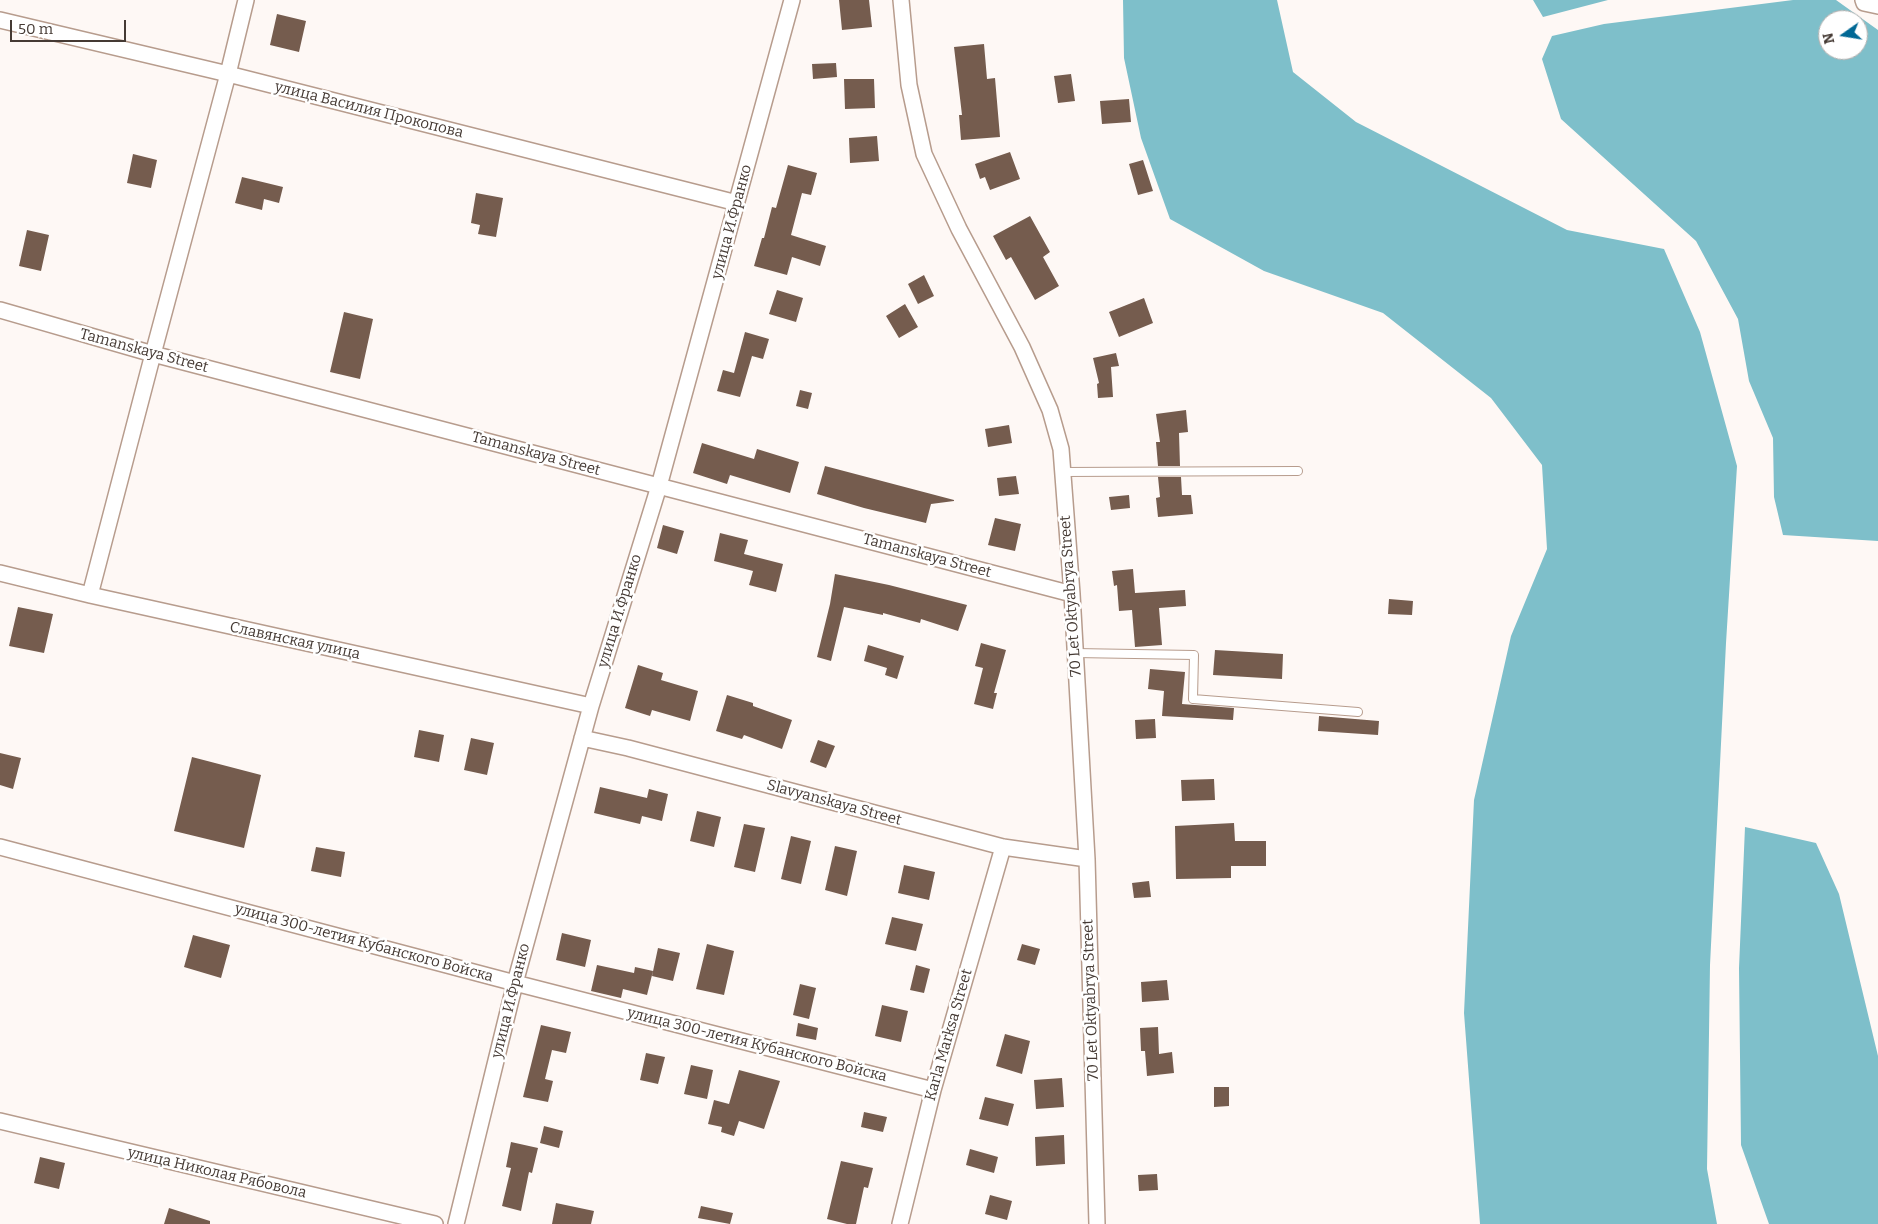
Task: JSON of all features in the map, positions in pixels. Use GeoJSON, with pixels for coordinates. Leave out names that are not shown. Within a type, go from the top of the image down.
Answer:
{"type":"FeatureCollection","features":[{"type":"Feature","properties":{"kind":"street"},"geometry":{"type":"LineString","coordinates":[[90,596],[246,0]]}},
{"type":"Feature","properties":{"kind":"street","name":"улица И.Франко"},"geometry":{"type":"LineString","coordinates":[[456,1224],[515,983],[582,738],[659,486],[792,0]]}},
{"type":"Feature","properties":{"kind":"street","name":"70 Let Oktyabrya Street"},"geometry":{"type":"LineString","coordinates":[[901,0],[909,85],[924,154],[959,229],[1022,347],[1050,410],[1061,449],[1072,594],[1087,859],[1098,1224]]}},
{"type":"Feature","properties":{"kind":"street","name":"улица Василия Прокопова"},"geometry":{"type":"LineString","coordinates":[[0,20],[228,74],[737,203]]}},
{"type":"Feature","properties":{"kind":"street","name":"Tamanskaya Street"},"geometry":{"type":"LineString","coordinates":[[0,310],[153,354],[1072,594]]}},
{"type":"Feature","properties":{"kind":"street","name":"Славянская улица"},"geometry":{"type":"LineString","coordinates":[[0,573],[90,596],[591,706]]}},
{"type":"Feature","properties":{"kind":"street","name":"Slavyanskaya Street"},"geometry":{"type":"LineString","coordinates":[[582,738],[628,748],[1003,847],[1087,859]]}},
{"type":"Feature","properties":{"kind":"street","name":"улица 300-летия Кубанского Войска"},"geometry":{"type":"LineString","coordinates":[[0,847],[515,983],[933,1090]]}},
{"type":"Feature","properties":{"kind":"street","name":"Karla Marksa Street"},"geometry":{"type":"LineString","coordinates":[[900,1224],[933,1090],[1003,847]]}},
{"type":"Feature","properties":{"kind":"street","name":"улица Николая Рябовола"},"geometry":{"type":"LineString","coordinates":[[0,1121],[434,1224]]}},
{"type":"Feature","properties":{"kind":"lane"},"geometry":{"type":"LineString","coordinates":[[1062,472],[1298,471]]}},
{"type":"Feature","properties":{"kind":"lane"},"geometry":{"type":"LineString","coordinates":[[1075,653],[1194,655],[1193,699],[1358,712]]}},
{"type":"Feature","properties":{"kind":"water"},"geometry":{"type":"Polygon","coordinates":[[[1123,0],[1277,0],[1293,72],[1356,122],[1567,230],[1664,249],[1700,332],[1737,466],[1710,965],[1707,1169],[1717,1224],[1480,1224],[1464,1013],[1474,800],[1511,636],[1547,549],[1542,465],[1491,398],[1383,313],[1264,271],[1170,219],[1141,138],[1124,58],[1123,0]]]}},
{"type":"Feature","properties":{"kind":"water"},"geometry":{"type":"Polygon","coordinates":[[[1533,0],[1608,0],[1543,17],[1533,0]]]}},
{"type":"Feature","properties":{"kind":"water"},"geometry":{"type":"Polygon","coordinates":[[[1793,0],[1836,0],[1850,10],[1818,10],[1818,60],[1868,60],[1868,23],[1878,30],[1878,541],[1783,535],[1774,497],[1773,438],[1749,381],[1738,319],[1696,241],[1561,119],[1542,59],[1552,36],[1604,24],[1793,0]]]}},
{"type":"Feature","properties":{"kind":"water"},"geometry":{"type":"Polygon","coordinates":[[[1745,827],[1816,843],[1839,894],[1878,1056],[1878,1224],[1769,1224],[1741,1145],[1739,968],[1745,827]]]}},
{"type":"Feature","properties":{"kind":"building"},"geometry":{"type":"Polygon","coordinates":[[[839,0],[869,0],[872,27],[842,30],[839,0]]]}},
{"type":"Feature","properties":{"kind":"building"},"geometry":{"type":"Polygon","coordinates":[[[277,14],[306,21],[299,52],[270,45],[277,14]]]}},
{"type":"Feature","properties":{"kind":"building"},"geometry":{"type":"Polygon","coordinates":[[[984,44],[987,79],[995,78],[1000,137],[961,140],[959,115],[962,115],[954,47],[984,44]]]}},
{"type":"Feature","properties":{"kind":"building"},"geometry":{"type":"Polygon","coordinates":[[[836,63],[837,77],[813,79],[812,64],[836,63]]]}},
{"type":"Feature","properties":{"kind":"building"},"geometry":{"type":"Polygon","coordinates":[[[1071,74],[1075,101],[1058,103],[1054,76],[1071,74]]]}},
{"type":"Feature","properties":{"kind":"building"},"geometry":{"type":"Polygon","coordinates":[[[844,79],[874,79],[875,108],[845,109],[844,79]]]}},
{"type":"Feature","properties":{"kind":"building"},"geometry":{"type":"Polygon","coordinates":[[[1129,99],[1131,122],[1102,124],[1100,101],[1129,99]]]}},
{"type":"Feature","properties":{"kind":"building"},"geometry":{"type":"Polygon","coordinates":[[[877,136],[879,161],[850,163],[849,138],[877,136]]]}},
{"type":"Feature","properties":{"kind":"building"},"geometry":{"type":"Polygon","coordinates":[[[1010,152],[1020,179],[990,190],[985,177],[980,179],[975,164],[1010,152]]]}},
{"type":"Feature","properties":{"kind":"building"},"geometry":{"type":"Polygon","coordinates":[[[133,154],[157,160],[151,188],[127,183],[133,154]]]}},
{"type":"Feature","properties":{"kind":"building"},"geometry":{"type":"Polygon","coordinates":[[[1143,160],[1153,191],[1138,195],[1129,164],[1143,160]]]}},
{"type":"Feature","properties":{"kind":"building"},"geometry":{"type":"Polygon","coordinates":[[[788,165],[817,173],[811,195],[802,193],[791,235],[826,246],[820,266],[792,257],[787,275],[754,266],[772,207],[776,208],[788,165]]]}},
{"type":"Feature","properties":{"kind":"building"},"geometry":{"type":"Polygon","coordinates":[[[242,177],[283,187],[279,203],[264,199],[262,210],[235,203],[242,177]]]}},
{"type":"Feature","properties":{"kind":"building"},"geometry":{"type":"Polygon","coordinates":[[[476,193],[503,198],[496,237],[478,234],[480,225],[471,223],[476,193]]]}},
{"type":"Feature","properties":{"kind":"building"},"geometry":{"type":"Polygon","coordinates":[[[1030,216],[1050,252],[1043,257],[1059,286],[1035,300],[1011,257],[1006,260],[993,236],[1030,216]]]}},
{"type":"Feature","properties":{"kind":"building"},"geometry":{"type":"Polygon","coordinates":[[[27,230],[49,235],[41,271],[19,266],[27,230]]]}},
{"type":"Feature","properties":{"kind":"building"},"geometry":{"type":"Polygon","coordinates":[[[924,275],[934,296],[918,304],[908,284],[924,275]]]}},
{"type":"Feature","properties":{"kind":"building"},"geometry":{"type":"Polygon","coordinates":[[[777,290],[803,298],[796,322],[769,314],[777,290]]]}},
{"type":"Feature","properties":{"kind":"building"},"geometry":{"type":"Polygon","coordinates":[[[1144,298],[1153,323],[1119,337],[1109,312],[1144,298]]]}},
{"type":"Feature","properties":{"kind":"building"},"geometry":{"type":"Polygon","coordinates":[[[905,304],[918,327],[899,338],[886,316],[905,304]]]}},
{"type":"Feature","properties":{"kind":"building"},"geometry":{"type":"Polygon","coordinates":[[[344,312],[373,319],[360,379],[330,372],[344,312]]]}},
{"type":"Feature","properties":{"kind":"building"},"geometry":{"type":"Polygon","coordinates":[[[745,332],[769,339],[763,359],[752,356],[740,397],[717,391],[723,370],[734,373],[745,332]]]}},
{"type":"Feature","properties":{"kind":"building"},"geometry":{"type":"Polygon","coordinates":[[[1116,353],[1119,366],[1111,367],[1113,397],[1098,398],[1097,384],[1099,383],[1093,358],[1116,353]]]}},
{"type":"Feature","properties":{"kind":"building"},"geometry":{"type":"Polygon","coordinates":[[[800,390],[812,393],[808,409],[796,406],[800,390]]]}},
{"type":"Feature","properties":{"kind":"building"},"geometry":{"type":"Polygon","coordinates":[[[1186,410],[1188,432],[1179,433],[1180,466],[1158,466],[1156,442],[1160,442],[1156,414],[1186,410]]]}},
{"type":"Feature","properties":{"kind":"building"},"geometry":{"type":"Polygon","coordinates":[[[1009,425],[1012,443],[988,447],[985,429],[1009,425]]]}},
{"type":"Feature","properties":{"kind":"building"},"geometry":{"type":"Polygon","coordinates":[[[702,443],[754,459],[757,449],[799,462],[790,493],[730,475],[727,484],[693,473],[702,443]]]}},
{"type":"Feature","properties":{"kind":"building"},"geometry":{"type":"Polygon","coordinates":[[[825,466],[954,501],[931,504],[926,523],[864,508],[817,494],[825,466]]]}},
{"type":"Feature","properties":{"kind":"building"},"geometry":{"type":"Polygon","coordinates":[[[1016,476],[1019,494],[999,496],[997,478],[1016,476]]]}},
{"type":"Feature","properties":{"kind":"building"},"geometry":{"type":"Polygon","coordinates":[[[1158,477],[1181,477],[1182,495],[1191,495],[1193,514],[1158,517],[1156,498],[1160,497],[1158,477]]]}},
{"type":"Feature","properties":{"kind":"building"},"geometry":{"type":"Polygon","coordinates":[[[1129,495],[1130,508],[1111,510],[1109,497],[1129,495]]]}},
{"type":"Feature","properties":{"kind":"building"},"geometry":{"type":"Polygon","coordinates":[[[995,518],[1021,524],[1015,551],[988,545],[995,518]]]}},
{"type":"Feature","properties":{"kind":"building"},"geometry":{"type":"Polygon","coordinates":[[[663,525],[684,531],[677,554],[657,548],[663,525]]]}},
{"type":"Feature","properties":{"kind":"building"},"geometry":{"type":"Polygon","coordinates":[[[720,533],[748,540],[744,554],[783,564],[776,592],[749,585],[753,571],[714,561],[720,533]]]}},
{"type":"Feature","properties":{"kind":"building"},"geometry":{"type":"Polygon","coordinates":[[[1133,569],[1135,593],[1185,590],[1186,606],[1159,608],[1162,645],[1135,647],[1132,610],[1119,611],[1117,585],[1114,586],[1112,571],[1133,569]]]}},
{"type":"Feature","properties":{"kind":"building"},"geometry":{"type":"Polygon","coordinates":[[[835,574],[889,585],[967,605],[958,631],[921,619],[920,623],[883,613],[883,615],[844,607],[831,661],[817,657],[835,574]]]}},
{"type":"Feature","properties":{"kind":"building"},"geometry":{"type":"Polygon","coordinates":[[[1389,599],[1413,601],[1412,615],[1388,614],[1389,599]]]}},
{"type":"Feature","properties":{"kind":"building"},"geometry":{"type":"Polygon","coordinates":[[[18,607],[53,614],[44,653],[9,646],[18,607]]]}},
{"type":"Feature","properties":{"kind":"building"},"geometry":{"type":"Polygon","coordinates":[[[981,643],[1006,650],[994,693],[997,693],[993,709],[974,704],[983,668],[975,666],[981,643]]]}},
{"type":"Feature","properties":{"kind":"building"},"geometry":{"type":"Polygon","coordinates":[[[868,645],[904,656],[897,679],[885,675],[887,668],[864,661],[868,645]]]}},
{"type":"Feature","properties":{"kind":"building"},"geometry":{"type":"Polygon","coordinates":[[[1215,650],[1283,654],[1282,679],[1213,675],[1215,650]]]}},
{"type":"Feature","properties":{"kind":"building"},"geometry":{"type":"Polygon","coordinates":[[[638,665],[663,673],[661,680],[698,691],[690,721],[652,710],[650,716],[625,708],[638,665]]]}},
{"type":"Feature","properties":{"kind":"building"},"geometry":{"type":"Polygon","coordinates":[[[1150,669],[1185,672],[1182,704],[1234,708],[1233,720],[1162,716],[1164,691],[1148,689],[1150,669]]]}},
{"type":"Feature","properties":{"kind":"building"},"geometry":{"type":"Polygon","coordinates":[[[727,695],[753,703],[753,706],[792,720],[782,749],[744,735],[742,739],[716,731],[727,695]]]}},
{"type":"Feature","properties":{"kind":"building"},"geometry":{"type":"Polygon","coordinates":[[[1319,716],[1379,721],[1378,735],[1318,731],[1319,716]]]}},
{"type":"Feature","properties":{"kind":"building"},"geometry":{"type":"Polygon","coordinates":[[[1155,719],[1156,738],[1136,739],[1135,720],[1155,719]]]}},
{"type":"Feature","properties":{"kind":"building"},"geometry":{"type":"Polygon","coordinates":[[[419,730],[444,735],[439,762],[414,757],[419,730]]]}},
{"type":"Feature","properties":{"kind":"building"},"geometry":{"type":"Polygon","coordinates":[[[471,738],[494,743],[487,775],[464,770],[471,738]]]}},
{"type":"Feature","properties":{"kind":"building"},"geometry":{"type":"Polygon","coordinates":[[[818,740],[835,746],[826,768],[810,762],[818,740]]]}},
{"type":"Feature","properties":{"kind":"building"},"geometry":{"type":"Polygon","coordinates":[[[0,753],[21,758],[13,789],[0,785],[0,753]]]}},
{"type":"Feature","properties":{"kind":"building"},"geometry":{"type":"Polygon","coordinates":[[[192,757],[261,775],[244,848],[174,831],[192,757]]]}},
{"type":"Feature","properties":{"kind":"building"},"geometry":{"type":"Polygon","coordinates":[[[1214,779],[1215,800],[1182,801],[1181,780],[1214,779]]]}},
{"type":"Feature","properties":{"kind":"building"},"geometry":{"type":"Polygon","coordinates":[[[600,787],[647,798],[649,789],[668,794],[662,821],[642,816],[640,824],[594,813],[600,787]]]}},
{"type":"Feature","properties":{"kind":"building"},"geometry":{"type":"Polygon","coordinates":[[[697,811],[721,817],[714,847],[690,841],[697,811]]]}},
{"type":"Feature","properties":{"kind":"building"},"geometry":{"type":"Polygon","coordinates":[[[1234,823],[1235,841],[1266,841],[1266,866],[1231,866],[1231,878],[1176,879],[1175,826],[1234,823]]]}},
{"type":"Feature","properties":{"kind":"building"},"geometry":{"type":"Polygon","coordinates":[[[744,824],[765,828],[755,872],[734,867],[744,824]]]}},
{"type":"Feature","properties":{"kind":"building"},"geometry":{"type":"Polygon","coordinates":[[[791,836],[811,841],[801,884],[781,879],[791,836]]]}},
{"type":"Feature","properties":{"kind":"building"},"geometry":{"type":"Polygon","coordinates":[[[835,846],[857,851],[847,896],[825,890],[835,846]]]}},
{"type":"Feature","properties":{"kind":"building"},"geometry":{"type":"Polygon","coordinates":[[[316,847],[345,852],[341,877],[311,871],[316,847]]]}},
{"type":"Feature","properties":{"kind":"building"},"geometry":{"type":"Polygon","coordinates":[[[904,865],[935,872],[929,900],[898,893],[904,865]]]}},
{"type":"Feature","properties":{"kind":"building"},"geometry":{"type":"Polygon","coordinates":[[[1149,881],[1151,897],[1134,898],[1132,883],[1149,881]]]}},
{"type":"Feature","properties":{"kind":"building"},"geometry":{"type":"Polygon","coordinates":[[[892,917],[923,924],[916,951],[885,944],[892,917]]]}},
{"type":"Feature","properties":{"kind":"building"},"geometry":{"type":"Polygon","coordinates":[[[562,933],[591,940],[585,967],[556,960],[562,933]]]}},
{"type":"Feature","properties":{"kind":"building"},"geometry":{"type":"Polygon","coordinates":[[[193,935],[230,945],[221,978],[184,967],[193,935]]]}},
{"type":"Feature","properties":{"kind":"building"},"geometry":{"type":"Polygon","coordinates":[[[707,944],[734,951],[724,995],[696,989],[707,944]]]}},
{"type":"Feature","properties":{"kind":"building"},"geometry":{"type":"Polygon","coordinates":[[[1022,944],[1040,949],[1035,965],[1017,960],[1022,944]]]}},
{"type":"Feature","properties":{"kind":"building"},"geometry":{"type":"Polygon","coordinates":[[[658,948],[680,953],[673,981],[652,976],[658,948]]]}},
{"type":"Feature","properties":{"kind":"building"},"geometry":{"type":"Polygon","coordinates":[[[597,965],[634,973],[635,967],[653,971],[647,995],[623,989],[621,998],[591,991],[597,965]]]}},
{"type":"Feature","properties":{"kind":"building"},"geometry":{"type":"Polygon","coordinates":[[[916,965],[930,969],[924,993],[910,990],[916,965]]]}},
{"type":"Feature","properties":{"kind":"building"},"geometry":{"type":"Polygon","coordinates":[[[1167,980],[1169,1000],[1142,1002],[1141,982],[1167,980]]]}},
{"type":"Feature","properties":{"kind":"building"},"geometry":{"type":"Polygon","coordinates":[[[800,984],[816,988],[809,1019],[793,1015],[800,984]]]}},
{"type":"Feature","properties":{"kind":"building"},"geometry":{"type":"Polygon","coordinates":[[[882,1005],[908,1011],[901,1042],[875,1036],[882,1005]]]}},
{"type":"Feature","properties":{"kind":"building"},"geometry":{"type":"Polygon","coordinates":[[[798,1023],[818,1028],[816,1040],[796,1036],[798,1023]]]}},
{"type":"Feature","properties":{"kind":"building"},"geometry":{"type":"Polygon","coordinates":[[[541,1025],[571,1032],[566,1053],[552,1050],[545,1079],[553,1081],[548,1102],[523,1097],[541,1025]]]}},
{"type":"Feature","properties":{"kind":"building"},"geometry":{"type":"Polygon","coordinates":[[[1158,1027],[1159,1054],[1172,1052],[1174,1073],[1147,1076],[1145,1051],[1141,1051],[1140,1028],[1158,1027]]]}},
{"type":"Feature","properties":{"kind":"building"},"geometry":{"type":"Polygon","coordinates":[[[1005,1034],[1030,1041],[1022,1074],[996,1066],[1005,1034]]]}},
{"type":"Feature","properties":{"kind":"building"},"geometry":{"type":"Polygon","coordinates":[[[646,1053],[665,1057],[658,1084],[640,1080],[646,1053]]]}},
{"type":"Feature","properties":{"kind":"building"},"geometry":{"type":"Polygon","coordinates":[[[691,1065],[713,1070],[707,1099],[684,1094],[691,1065]]]}},
{"type":"Feature","properties":{"kind":"building"},"geometry":{"type":"Polygon","coordinates":[[[739,1070],[780,1081],[764,1129],[739,1121],[734,1136],[721,1132],[722,1127],[708,1124],[714,1100],[729,1104],[739,1070]]]}},
{"type":"Feature","properties":{"kind":"building"},"geometry":{"type":"Polygon","coordinates":[[[1062,1078],[1064,1107],[1036,1109],[1034,1080],[1062,1078]]]}},
{"type":"Feature","properties":{"kind":"building"},"geometry":{"type":"Polygon","coordinates":[[[1214,1087],[1229,1087],[1229,1106],[1214,1107],[1214,1087]]]}},
{"type":"Feature","properties":{"kind":"building"},"geometry":{"type":"Polygon","coordinates":[[[985,1097],[1014,1104],[1008,1126],[979,1119],[985,1097]]]}},
{"type":"Feature","properties":{"kind":"building"},"geometry":{"type":"Polygon","coordinates":[[[864,1112],[887,1117],[883,1132],[861,1127],[864,1112]]]}},
{"type":"Feature","properties":{"kind":"building"},"geometry":{"type":"Polygon","coordinates":[[[544,1126],[563,1131],[559,1148],[540,1143],[544,1126]]]}},
{"type":"Feature","properties":{"kind":"building"},"geometry":{"type":"Polygon","coordinates":[[[1064,1135],[1065,1164],[1036,1166],[1035,1137],[1064,1135]]]}},
{"type":"Feature","properties":{"kind":"building"},"geometry":{"type":"Polygon","coordinates":[[[511,1142],[538,1148],[532,1173],[529,1172],[521,1211],[502,1206],[511,1168],[506,1167],[511,1142]]]}},
{"type":"Feature","properties":{"kind":"building"},"geometry":{"type":"Polygon","coordinates":[[[970,1149],[998,1157],[994,1173],[966,1165],[970,1149]]]}},
{"type":"Feature","properties":{"kind":"building"},"geometry":{"type":"Polygon","coordinates":[[[40,1157],[65,1163],[59,1189],[34,1183],[40,1157]]]}},
{"type":"Feature","properties":{"kind":"building"},"geometry":{"type":"Polygon","coordinates":[[[841,1161],[873,1168],[868,1188],[864,1187],[856,1224],[847,1224],[827,1219],[841,1161]]]}},
{"type":"Feature","properties":{"kind":"building"},"geometry":{"type":"Polygon","coordinates":[[[1157,1174],[1158,1190],[1139,1191],[1138,1175],[1157,1174]]]}},
{"type":"Feature","properties":{"kind":"building"},"geometry":{"type":"Polygon","coordinates":[[[990,1195],[1012,1201],[1007,1220],[985,1214],[990,1195]]]}},
{"type":"Feature","properties":{"kind":"building"},"geometry":{"type":"Polygon","coordinates":[[[556,1203],[594,1211],[591,1224],[552,1224],[556,1203]]]}},
{"type":"Feature","properties":{"kind":"building"},"geometry":{"type":"Polygon","coordinates":[[[701,1206],[733,1213],[730,1224],[698,1218],[701,1206]]]}},
{"type":"Feature","properties":{"kind":"building"},"geometry":{"type":"Polygon","coordinates":[[[169,1208],[210,1221],[210,1224],[164,1224],[169,1208]]]}}]}
